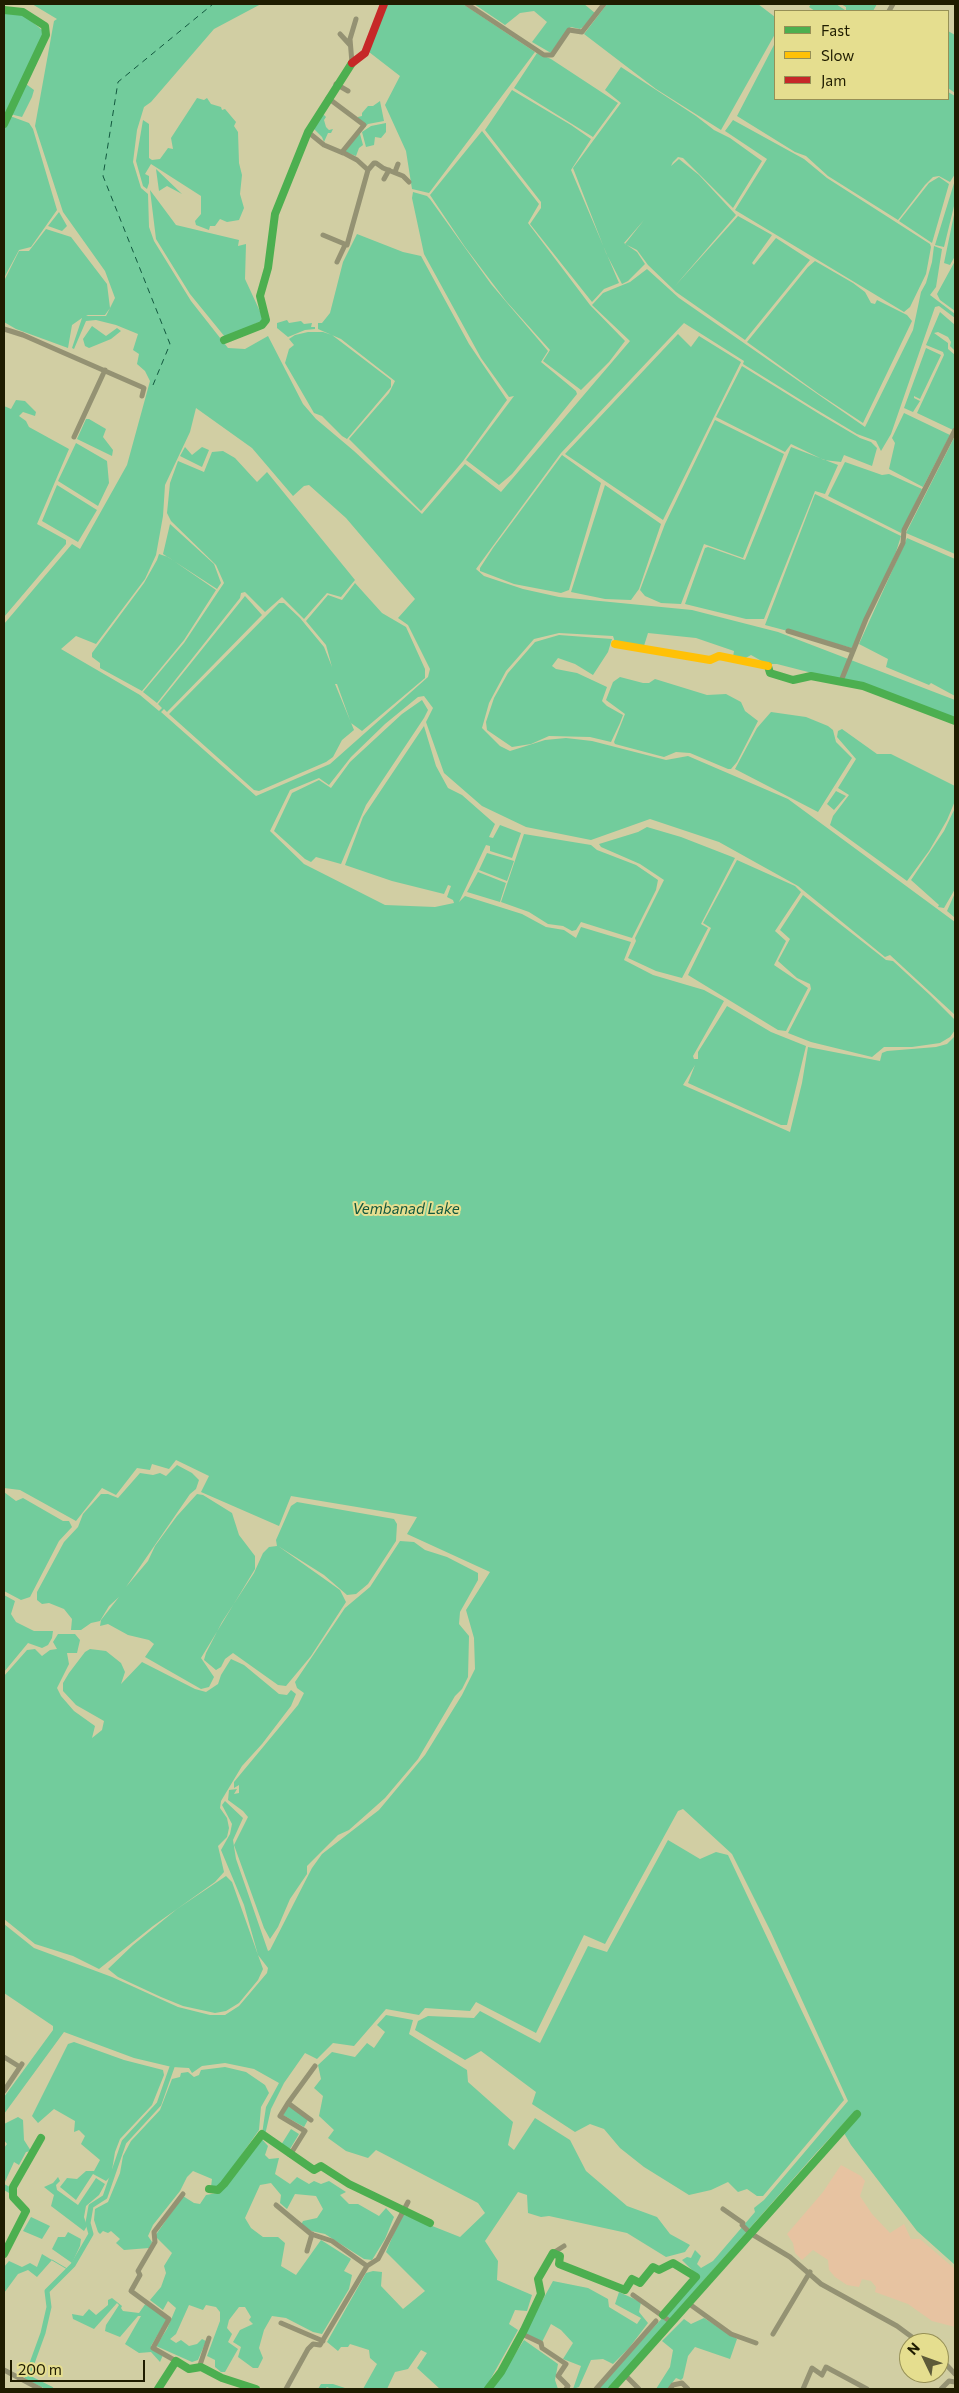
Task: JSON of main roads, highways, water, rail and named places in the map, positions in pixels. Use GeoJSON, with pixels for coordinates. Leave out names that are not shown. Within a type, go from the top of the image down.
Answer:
{"type":"FeatureCollection","features":[{"type":"Feature","properties":{"kind":"water","name":"Vembanad Lake"},"geometry":{"type":"Polygon","coordinates":[[[32,4],[261,4],[214,29],[151,102],[144,107],[137,130],[133,162],[141,188],[148,194],[149,227],[154,241],[191,301],[228,348],[245,349],[268,336],[303,404],[316,419],[354,451],[422,514],[465,464],[501,492],[630,341],[592,305],[603,293],[630,282],[647,269],[679,298],[865,427],[913,330],[921,292],[926,283],[932,262],[934,246],[942,249],[936,287],[930,295],[955,314],[955,318],[939,306],[935,307],[891,434],[881,451],[876,441],[857,434],[812,407],[743,364],[744,361],[684,323],[561,453],[476,569],[484,576],[523,589],[559,597],[692,610],[778,632],[955,700],[955,718],[812,673],[777,664],[767,664],[751,655],[742,660],[733,657],[734,651],[696,638],[648,633],[643,649],[615,642],[613,636],[559,633],[534,639],[506,671],[489,703],[482,728],[500,746],[510,751],[545,740],[566,738],[592,741],[666,760],[688,756],[788,799],[955,922],[955,1015],[890,955],[885,957],[798,886],[719,842],[650,819],[591,840],[526,827],[482,806],[444,773],[426,722],[433,708],[424,696],[418,697],[385,724],[351,757],[329,785],[319,778],[290,790],[270,831],[304,864],[385,905],[435,907],[454,903],[453,900],[447,897],[451,886],[448,885],[444,894],[392,881],[345,865],[363,817],[424,726],[436,766],[448,788],[462,795],[495,824],[489,837],[493,838],[500,825],[521,833],[512,858],[490,851],[490,846],[486,845],[459,902],[465,896],[522,914],[546,927],[564,930],[576,938],[581,927],[631,942],[624,960],[653,975],[704,990],[724,1001],[693,1056],[694,1059],[698,1059],[698,1052],[727,1006],[771,1032],[806,1046],[787,1125],[781,1125],[688,1083],[695,1065],[683,1085],[790,1132],[802,1083],[808,1047],[880,1061],[882,1053],[887,1051],[936,1047],[947,1044],[955,1036],[955,2265],[917,2231],[851,2145],[844,2133],[860,2114],[856,2110],[608,2389],[597,2389],[666,2314],[697,2275],[682,2260],[687,2257],[691,2258],[695,2250],[701,2256],[697,2264],[701,2268],[713,2261],[755,2212],[754,2208],[764,2200],[848,2101],[771,1932],[732,1854],[683,1809],[678,1811],[605,1944],[584,1935],[536,2033],[476,2002],[470,2011],[425,2008],[419,2015],[386,2009],[354,2046],[333,2043],[317,2059],[305,2053],[284,2083],[271,2109],[265,2135],[262,2134],[266,2107],[279,2083],[254,2069],[225,2063],[202,2066],[192,2073],[189,2068],[172,2067],[134,2058],[64,2032],[4,2114],[4,2097],[53,2030],[53,2026],[4,1993],[4,1924],[34,1948],[112,1977],[178,2007],[210,2015],[225,2015],[239,2006],[267,1973],[268,1968],[258,1955],[244,1905],[221,1850],[230,1834],[232,1824],[222,1805],[225,1801],[243,1818],[233,1840],[236,1859],[268,1951],[312,1868],[322,1854],[379,1810],[425,1755],[462,1695],[475,1669],[474,1638],[466,1610],[490,1572],[407,1534],[417,1517],[291,1496],[279,1526],[201,1492],[209,1476],[176,1460],[169,1469],[152,1464],[150,1470],[137,1468],[116,1495],[102,1488],[76,1521],[20,1490],[4,1488],[4,624],[72,544],[80,549],[127,465],[150,381],[145,371],[137,364],[139,354],[133,350],[138,334],[116,325],[96,320],[86,321],[74,349],[72,348],[82,318],[72,325],[68,348],[16,329],[4,322],[4,281],[19,251],[29,251],[46,229],[71,237],[107,284],[110,308],[115,298],[105,271],[63,212],[35,126],[54,21],[57,19],[32,4]],[[110,308],[105,315],[86,316],[106,316],[110,308]],[[196,408],[190,432],[165,485],[163,516],[156,555],[145,579],[96,644],[76,636],[61,649],[140,695],[159,711],[162,708],[158,704],[245,596],[262,615],[167,712],[164,709],[161,712],[256,796],[330,764],[428,677],[430,669],[408,625],[398,618],[415,599],[346,518],[309,485],[304,486],[293,496],[252,448],[196,408]]]}},
{"type":"Feature","properties":{"kind":"water"},"geometry":{"type":"Polygon","coordinates":[[[386,4],[463,4],[535,52],[429,193],[412,189],[406,151],[385,105],[400,76],[369,52],[386,4]]]}},
{"type":"Feature","properties":{"kind":"water"},"geometry":{"type":"Polygon","coordinates":[[[474,4],[584,4],[595,13],[580,29],[571,27],[567,30],[551,53],[532,42],[547,22],[534,11],[520,13],[505,25],[474,4]]]}},
{"type":"Feature","properties":{"kind":"water"},"geometry":{"type":"Polygon","coordinates":[[[607,4],[758,4],[774,16],[774,36],[721,130],[656,89],[584,34],[607,4]]]}},
{"type":"Feature","properties":{"kind":"water"},"geometry":{"type":"Polygon","coordinates":[[[811,4],[836,4],[845,10],[814,10],[809,7],[811,4]]]}},
{"type":"Feature","properties":{"kind":"water"},"geometry":{"type":"Polygon","coordinates":[[[841,4],[877,4],[874,10],[846,10],[846,7],[841,4]]]}},
{"type":"Feature","properties":{"kind":"water"},"geometry":{"type":"Polygon","coordinates":[[[4,11],[23,14],[42,30],[44,34],[4,120],[4,11]]]}},
{"type":"Feature","properties":{"kind":"water"},"geometry":{"type":"Polygon","coordinates":[[[949,32],[955,35],[955,93],[949,89],[949,32]]]}},
{"type":"Feature","properties":{"kind":"water"},"geometry":{"type":"Polygon","coordinates":[[[774,45],[774,100],[949,100],[949,93],[955,96],[955,174],[950,182],[939,176],[933,177],[898,220],[828,176],[806,156],[795,152],[737,116],[774,45]]]}},
{"type":"Feature","properties":{"kind":"water"},"geometry":{"type":"Polygon","coordinates":[[[537,53],[551,59],[618,103],[593,137],[514,88],[537,53]]]}},
{"type":"Feature","properties":{"kind":"water"},"geometry":{"type":"Polygon","coordinates":[[[621,67],[762,161],[733,208],[683,158],[678,157],[673,162],[671,166],[679,159],[699,175],[736,215],[675,286],[738,216],[772,235],[752,263],[754,265],[776,238],[810,260],[745,340],[676,292],[648,265],[637,250],[627,245],[637,252],[645,264],[628,281],[622,284],[606,253],[573,168],[621,103],[605,90],[621,67]],[[644,220],[624,243],[625,244],[644,220]]]}},
{"type":"Feature","properties":{"kind":"water"},"geometry":{"type":"Polygon","coordinates":[[[26,84],[34,90],[22,117],[10,114],[26,84]]]}},
{"type":"Feature","properties":{"kind":"water"},"geometry":{"type":"Polygon","coordinates":[[[512,90],[591,139],[571,170],[619,283],[604,289],[592,302],[530,224],[541,208],[541,202],[485,130],[512,90]]]}},
{"type":"Feature","properties":{"kind":"water"},"geometry":{"type":"Polygon","coordinates":[[[197,98],[204,100],[207,98],[211,104],[221,107],[222,110],[225,109],[236,122],[234,126],[238,132],[239,163],[242,175],[240,194],[244,208],[239,220],[227,222],[220,219],[215,226],[210,226],[209,230],[196,225],[195,221],[201,214],[201,196],[151,164],[145,174],[149,176],[147,189],[143,186],[136,161],[143,120],[149,124],[149,158],[152,160],[160,159],[168,148],[173,149],[171,138],[197,98]]]}},
{"type":"Feature","properties":{"kind":"water"},"geometry":{"type":"Polygon","coordinates":[[[380,101],[384,121],[368,124],[365,127],[358,117],[362,116],[362,113],[368,106],[373,106],[380,101]]]}},
{"type":"Feature","properties":{"kind":"water"},"geometry":{"type":"Polygon","coordinates":[[[324,115],[326,117],[324,120],[326,127],[329,130],[333,129],[331,133],[328,133],[324,142],[314,129],[320,116],[324,115]]]}},
{"type":"Feature","properties":{"kind":"water"},"geometry":{"type":"Polygon","coordinates":[[[10,116],[29,123],[33,129],[57,210],[31,247],[19,250],[4,278],[4,128],[10,116]]]}},
{"type":"Feature","properties":{"kind":"water"},"geometry":{"type":"Polygon","coordinates":[[[733,120],[804,159],[827,178],[930,244],[926,274],[910,307],[904,312],[735,210],[767,159],[725,131],[733,120]]]}},
{"type":"Feature","properties":{"kind":"water"},"geometry":{"type":"Polygon","coordinates":[[[386,123],[386,132],[381,138],[375,137],[374,145],[366,147],[362,132],[371,126],[386,123]]]}},
{"type":"Feature","properties":{"kind":"water"},"geometry":{"type":"Polygon","coordinates":[[[482,131],[539,204],[528,223],[590,305],[625,341],[609,362],[581,390],[543,361],[550,350],[506,301],[465,247],[430,195],[482,131]]]}},
{"type":"Feature","properties":{"kind":"water"},"geometry":{"type":"Polygon","coordinates":[[[357,133],[360,134],[363,145],[359,148],[356,156],[345,152],[357,133]]]}},
{"type":"Feature","properties":{"kind":"water"},"geometry":{"type":"Polygon","coordinates":[[[156,169],[182,194],[167,186],[159,191],[156,169]]]}},
{"type":"Feature","properties":{"kind":"water"},"geometry":{"type":"Polygon","coordinates":[[[939,177],[949,184],[932,243],[899,221],[929,183],[939,177]]]}},
{"type":"Feature","properties":{"kind":"water"},"geometry":{"type":"Polygon","coordinates":[[[955,180],[955,202],[944,247],[935,245],[955,180]]]}},
{"type":"Feature","properties":{"kind":"water"},"geometry":{"type":"Polygon","coordinates":[[[150,190],[176,225],[239,240],[238,246],[246,244],[245,279],[264,320],[225,337],[190,294],[156,239],[150,190]]]}},
{"type":"Feature","properties":{"kind":"water"},"geometry":{"type":"Polygon","coordinates":[[[413,192],[427,196],[430,199],[491,284],[548,351],[541,362],[576,391],[577,394],[512,474],[499,485],[466,460],[514,396],[509,397],[481,358],[424,254],[412,198],[413,192]]]}},
{"type":"Feature","properties":{"kind":"water"},"geometry":{"type":"Polygon","coordinates":[[[955,210],[955,256],[950,265],[944,263],[955,210]]]}},
{"type":"Feature","properties":{"kind":"water"},"geometry":{"type":"Polygon","coordinates":[[[59,212],[67,226],[62,231],[48,226],[59,212]]]}},
{"type":"Feature","properties":{"kind":"water"},"geometry":{"type":"Polygon","coordinates":[[[357,234],[403,252],[421,256],[469,344],[507,400],[463,461],[421,511],[349,439],[389,393],[395,381],[341,339],[318,329],[318,323],[322,323],[330,313],[343,262],[357,234]]]}},
{"type":"Feature","properties":{"kind":"water"},"geometry":{"type":"Polygon","coordinates":[[[815,261],[865,292],[871,303],[875,304],[877,300],[907,315],[912,321],[863,423],[747,342],[808,267],[815,261]]]}},
{"type":"Feature","properties":{"kind":"water"},"geometry":{"type":"Polygon","coordinates":[[[955,261],[955,311],[940,300],[937,294],[955,261]]]}},
{"type":"Feature","properties":{"kind":"water"},"geometry":{"type":"Polygon","coordinates":[[[940,312],[955,325],[955,351],[950,346],[951,342],[948,337],[938,332],[934,333],[948,343],[948,349],[955,355],[955,425],[953,430],[917,413],[944,355],[943,352],[926,345],[940,312]]]}},
{"type":"Feature","properties":{"kind":"water"},"geometry":{"type":"Polygon","coordinates":[[[287,320],[289,323],[301,321],[304,324],[312,323],[311,327],[315,327],[315,329],[305,330],[288,337],[277,328],[277,323],[287,320]]]}},
{"type":"Feature","properties":{"kind":"water"},"geometry":{"type":"Polygon","coordinates":[[[92,326],[106,336],[117,328],[121,331],[111,339],[89,348],[85,346],[83,339],[92,326]]]}},
{"type":"Feature","properties":{"kind":"water"},"geometry":{"type":"Polygon","coordinates":[[[308,332],[323,332],[332,335],[391,380],[391,387],[347,439],[322,416],[314,413],[285,363],[289,349],[294,345],[289,339],[295,335],[308,332]]]}},
{"type":"Feature","properties":{"kind":"water"},"geometry":{"type":"Polygon","coordinates":[[[678,334],[691,347],[699,336],[741,362],[663,520],[565,454],[678,334]]]}},
{"type":"Feature","properties":{"kind":"water"},"geometry":{"type":"Polygon","coordinates":[[[926,348],[941,355],[920,399],[914,396],[914,398],[920,401],[913,412],[904,408],[926,348]]]}},
{"type":"Feature","properties":{"kind":"water"},"geometry":{"type":"Polygon","coordinates":[[[742,366],[860,438],[871,442],[877,448],[872,466],[844,455],[841,462],[824,460],[791,444],[785,452],[716,417],[742,366]]]}},
{"type":"Feature","properties":{"kind":"water"},"geometry":{"type":"Polygon","coordinates":[[[16,400],[25,401],[36,412],[35,416],[23,412],[19,416],[26,421],[29,427],[69,449],[37,524],[66,540],[66,544],[4,617],[4,406],[11,409],[16,400]]]}},
{"type":"Feature","properties":{"kind":"water"},"geometry":{"type":"Polygon","coordinates":[[[904,413],[950,435],[923,487],[889,469],[895,443],[892,438],[904,413]]]}},
{"type":"Feature","properties":{"kind":"water"},"geometry":{"type":"Polygon","coordinates":[[[86,419],[106,429],[103,437],[113,450],[112,456],[77,439],[86,419]]]}},
{"type":"Feature","properties":{"kind":"water"},"geometry":{"type":"Polygon","coordinates":[[[715,420],[784,454],[743,558],[704,544],[681,604],[661,603],[645,596],[640,590],[665,524],[715,420]]]}},
{"type":"Feature","properties":{"kind":"water"},"geometry":{"type":"Polygon","coordinates":[[[955,436],[955,554],[906,533],[955,436]]]}},
{"type":"Feature","properties":{"kind":"water"},"geometry":{"type":"Polygon","coordinates":[[[76,443],[107,461],[109,483],[98,506],[58,481],[76,443]]]}},
{"type":"Feature","properties":{"kind":"water"},"geometry":{"type":"Polygon","coordinates":[[[185,447],[192,455],[202,447],[209,450],[202,467],[180,456],[185,447]]]}},
{"type":"Feature","properties":{"kind":"water"},"geometry":{"type":"Polygon","coordinates":[[[791,447],[838,465],[825,494],[815,491],[764,619],[746,619],[685,604],[705,548],[708,547],[745,560],[791,447]]]}},
{"type":"Feature","properties":{"kind":"water"},"geometry":{"type":"Polygon","coordinates":[[[223,451],[235,458],[257,482],[267,472],[355,580],[341,597],[327,593],[304,619],[282,597],[265,612],[245,592],[241,593],[240,598],[157,703],[143,692],[184,643],[224,583],[216,565],[171,521],[167,513],[170,483],[178,461],[204,472],[212,452],[223,451]]]}},
{"type":"Feature","properties":{"kind":"water"},"geometry":{"type":"Polygon","coordinates":[[[562,455],[601,483],[569,590],[561,593],[514,584],[480,571],[493,548],[562,455]]]}},
{"type":"Feature","properties":{"kind":"water"},"geometry":{"type":"Polygon","coordinates":[[[845,462],[882,475],[889,474],[922,489],[901,533],[828,496],[845,462]]]}},
{"type":"Feature","properties":{"kind":"water"},"geometry":{"type":"Polygon","coordinates":[[[57,485],[97,510],[78,542],[42,521],[57,485]]]}},
{"type":"Feature","properties":{"kind":"water"},"geometry":{"type":"Polygon","coordinates":[[[605,485],[661,524],[639,589],[631,600],[605,599],[571,592],[605,485]]]}},
{"type":"Feature","properties":{"kind":"water"},"geometry":{"type":"Polygon","coordinates":[[[815,494],[901,536],[896,552],[852,648],[765,625],[815,494]]]}},
{"type":"Feature","properties":{"kind":"water"},"geometry":{"type":"Polygon","coordinates":[[[170,524],[214,564],[221,583],[217,589],[163,554],[170,524]]]}},
{"type":"Feature","properties":{"kind":"water"},"geometry":{"type":"Polygon","coordinates":[[[907,538],[955,559],[955,696],[931,683],[929,685],[886,667],[888,659],[859,644],[907,538]]]}},
{"type":"Feature","properties":{"kind":"water"},"geometry":{"type":"Polygon","coordinates":[[[159,554],[168,557],[216,590],[184,640],[142,691],[100,668],[100,663],[92,657],[92,653],[144,583],[159,554]]]}},
{"type":"Feature","properties":{"kind":"water"},"geometry":{"type":"Polygon","coordinates":[[[355,583],[382,613],[406,627],[425,669],[425,678],[362,731],[351,723],[354,730],[342,740],[333,757],[326,762],[259,791],[254,790],[169,714],[279,603],[284,603],[300,618],[324,647],[332,667],[326,645],[306,621],[328,595],[342,600],[355,583]],[[335,684],[350,721],[337,684],[335,684]]]}},
{"type":"Feature","properties":{"kind":"water"},"geometry":{"type":"Polygon","coordinates":[[[559,635],[612,639],[608,652],[593,675],[575,664],[558,658],[552,666],[556,669],[577,673],[607,687],[602,701],[623,715],[620,723],[611,742],[590,737],[549,736],[531,744],[512,747],[487,730],[486,722],[494,698],[508,673],[535,642],[559,635]]]}},
{"type":"Feature","properties":{"kind":"water"},"geometry":{"type":"Polygon","coordinates":[[[620,677],[643,683],[649,683],[655,679],[707,695],[726,694],[741,702],[745,711],[758,721],[737,762],[731,769],[690,753],[676,752],[664,757],[615,744],[614,742],[625,714],[606,700],[613,682],[620,677]]]}},
{"type":"Feature","properties":{"kind":"water"},"geometry":{"type":"Polygon","coordinates":[[[422,700],[428,710],[366,805],[341,864],[316,857],[311,862],[305,859],[274,831],[292,793],[319,780],[331,788],[350,762],[402,714],[422,700]]]}},
{"type":"Feature","properties":{"kind":"water"},"geometry":{"type":"Polygon","coordinates":[[[771,712],[806,717],[828,726],[833,730],[836,742],[852,758],[818,812],[735,769],[757,728],[771,712]]]}},
{"type":"Feature","properties":{"kind":"water"},"geometry":{"type":"Polygon","coordinates":[[[842,729],[877,754],[891,754],[955,786],[955,801],[947,820],[929,851],[907,881],[830,825],[833,816],[849,795],[838,788],[856,759],[837,737],[838,731],[842,729]]]}},
{"type":"Feature","properties":{"kind":"water"},"geometry":{"type":"Polygon","coordinates":[[[836,791],[846,796],[834,810],[827,804],[836,791]]]}},
{"type":"Feature","properties":{"kind":"water"},"geometry":{"type":"Polygon","coordinates":[[[955,808],[955,889],[944,908],[938,907],[939,905],[911,880],[944,831],[955,808]]]}},
{"type":"Feature","properties":{"kind":"water"},"geometry":{"type":"Polygon","coordinates":[[[647,827],[681,837],[735,858],[701,924],[708,928],[682,978],[656,971],[628,958],[636,941],[635,938],[664,880],[640,864],[601,847],[599,844],[638,832],[647,827]]]}},
{"type":"Feature","properties":{"kind":"water"},"geometry":{"type":"Polygon","coordinates":[[[524,834],[591,845],[597,850],[636,865],[658,880],[656,890],[632,938],[581,922],[576,930],[572,931],[563,926],[548,924],[529,912],[501,902],[524,834]]]}},
{"type":"Feature","properties":{"kind":"water"},"geometry":{"type":"Polygon","coordinates":[[[487,853],[514,861],[507,881],[479,870],[487,853]]]}},
{"type":"Feature","properties":{"kind":"water"},"geometry":{"type":"Polygon","coordinates":[[[737,860],[795,886],[801,892],[775,931],[786,941],[774,965],[808,988],[786,1031],[778,1030],[688,975],[711,928],[703,923],[737,860]]]}},
{"type":"Feature","properties":{"kind":"water"},"geometry":{"type":"Polygon","coordinates":[[[478,872],[506,883],[500,902],[467,892],[478,872]]]}},
{"type":"Feature","properties":{"kind":"water"},"geometry":{"type":"Polygon","coordinates":[[[955,893],[955,917],[954,917],[947,911],[955,893]]]}},
{"type":"Feature","properties":{"kind":"water"},"geometry":{"type":"Polygon","coordinates":[[[803,895],[886,960],[893,961],[930,995],[955,1020],[955,1030],[950,1037],[940,1043],[912,1047],[884,1047],[872,1057],[811,1042],[788,1033],[811,989],[810,984],[797,978],[778,961],[790,939],[780,930],[803,895]]]}},
{"type":"Feature","properties":{"kind":"water"},"geometry":{"type":"Polygon","coordinates":[[[177,1465],[192,1473],[199,1480],[196,1489],[190,1494],[126,1587],[148,1561],[155,1546],[177,1516],[197,1494],[203,1495],[232,1513],[239,1535],[255,1556],[255,1569],[201,1658],[214,1677],[209,1687],[201,1689],[145,1657],[154,1644],[149,1640],[128,1635],[108,1624],[100,1626],[101,1620],[119,1597],[109,1606],[100,1621],[91,1623],[81,1630],[71,1630],[72,1619],[64,1609],[49,1603],[42,1604],[37,1600],[37,1592],[64,1542],[78,1527],[83,1514],[101,1494],[108,1494],[118,1498],[140,1473],[153,1475],[160,1473],[166,1476],[177,1465]]]}},
{"type":"Feature","properties":{"kind":"water"},"geometry":{"type":"Polygon","coordinates":[[[4,1492],[16,1501],[23,1498],[63,1521],[69,1521],[72,1527],[59,1541],[30,1597],[21,1600],[4,1591],[4,1492]]]}},
{"type":"Feature","properties":{"kind":"water"},"geometry":{"type":"Polygon","coordinates":[[[297,1502],[394,1519],[397,1524],[396,1541],[368,1584],[356,1594],[347,1595],[324,1575],[278,1546],[340,1590],[346,1602],[311,1656],[286,1686],[278,1685],[233,1653],[216,1670],[204,1660],[206,1653],[222,1622],[254,1573],[263,1553],[269,1547],[277,1546],[276,1540],[291,1506],[297,1502]]]}},
{"type":"Feature","properties":{"kind":"water"},"geometry":{"type":"Polygon","coordinates":[[[400,1541],[414,1542],[425,1550],[447,1557],[478,1573],[478,1580],[460,1612],[459,1624],[469,1636],[468,1677],[418,1759],[385,1798],[349,1830],[338,1835],[307,1866],[307,1874],[290,1899],[278,1927],[270,1939],[264,1928],[234,1845],[248,1817],[228,1800],[229,1790],[237,1789],[234,1794],[239,1793],[239,1785],[234,1788],[234,1782],[298,1705],[304,1693],[297,1688],[295,1682],[345,1608],[370,1587],[400,1541]]]}},
{"type":"Feature","properties":{"kind":"water"},"geometry":{"type":"Polygon","coordinates":[[[4,1595],[15,1601],[11,1614],[16,1622],[34,1631],[53,1631],[48,1645],[42,1648],[28,1643],[4,1672],[4,1595]]]}},
{"type":"Feature","properties":{"kind":"water"},"geometry":{"type":"Polygon","coordinates":[[[58,1634],[75,1634],[80,1640],[77,1653],[67,1653],[69,1664],[57,1688],[61,1696],[74,1711],[95,1726],[92,1738],[102,1730],[104,1721],[76,1705],[63,1691],[63,1683],[69,1673],[85,1652],[90,1649],[106,1651],[121,1663],[125,1672],[121,1684],[142,1662],[195,1689],[206,1692],[218,1684],[231,1659],[244,1665],[279,1694],[287,1695],[291,1690],[296,1694],[291,1706],[262,1744],[242,1766],[221,1801],[220,1808],[227,1818],[229,1828],[227,1837],[218,1846],[224,1872],[215,1882],[153,1926],[99,1969],[73,1956],[35,1944],[4,1919],[4,1676],[27,1650],[35,1649],[42,1656],[50,1650],[57,1649],[53,1642],[58,1634]]]}},
{"type":"Feature","properties":{"kind":"water"},"geometry":{"type":"Polygon","coordinates":[[[668,1840],[700,1859],[716,1852],[728,1855],[844,2100],[763,2196],[757,2196],[747,2189],[738,2192],[728,2182],[711,2190],[689,2195],[644,2167],[620,2148],[604,2129],[590,2124],[575,2132],[532,2104],[536,2092],[481,2051],[465,2060],[415,2030],[418,2021],[428,2016],[474,2018],[480,2011],[540,2043],[588,1946],[607,1952],[668,1840]]]}},
{"type":"Feature","properties":{"kind":"water"},"geometry":{"type":"Polygon","coordinates":[[[226,1876],[232,1882],[263,1969],[258,1980],[239,2003],[226,2011],[215,2013],[183,2006],[118,1977],[108,1969],[133,1945],[177,1909],[226,1876]]]}},
{"type":"Feature","properties":{"kind":"water"},"geometry":{"type":"Polygon","coordinates":[[[386,2015],[413,2020],[409,2034],[467,2070],[468,2082],[513,2122],[508,2145],[514,2150],[535,2118],[570,2140],[586,2171],[627,2206],[657,2217],[670,2234],[690,2245],[685,2252],[666,2257],[627,2233],[528,2213],[527,2195],[518,2192],[485,2241],[498,2261],[497,2280],[532,2295],[527,2311],[515,2310],[509,2324],[518,2330],[485,2389],[440,2389],[417,2368],[427,2353],[421,2350],[408,2369],[395,2372],[387,2389],[363,2389],[377,2364],[370,2358],[369,2350],[350,2344],[348,2347],[341,2347],[338,2351],[327,2342],[366,2273],[373,2271],[382,2272],[381,2286],[403,2309],[425,2291],[386,2252],[402,2214],[460,2237],[485,2213],[478,2203],[376,2150],[368,2158],[346,2151],[328,2138],[334,2130],[319,2116],[323,2096],[314,2088],[321,2079],[318,2065],[332,2052],[355,2057],[367,2043],[374,2048],[385,2032],[377,2025],[386,2015]]]}},
{"type":"Feature","properties":{"kind":"water"},"geometry":{"type":"Polygon","coordinates":[[[74,2042],[124,2060],[163,2070],[164,2075],[152,2105],[120,2139],[115,2152],[111,2176],[106,2181],[93,2174],[76,2200],[60,2187],[67,2178],[77,2179],[86,2171],[94,2171],[100,2160],[81,2144],[85,2136],[79,2130],[74,2132],[75,2121],[54,2109],[38,2123],[32,2116],[68,2044],[74,2042]]]}},
{"type":"Feature","properties":{"kind":"water"},"geometry":{"type":"Polygon","coordinates":[[[225,2067],[246,2072],[265,2085],[269,2093],[261,2107],[259,2130],[223,2181],[216,2187],[211,2187],[212,2179],[193,2171],[187,2177],[180,2191],[153,2225],[148,2236],[152,2242],[149,2248],[124,2250],[116,2243],[120,2239],[111,2231],[108,2233],[103,2231],[100,2234],[98,2232],[94,2220],[95,2209],[108,2202],[120,2173],[123,2156],[131,2141],[160,2110],[172,2079],[180,2077],[181,2073],[188,2072],[194,2077],[199,2075],[201,2070],[225,2067]]]}},
{"type":"Feature","properties":{"kind":"water"},"geometry":{"type":"Polygon","coordinates":[[[288,2106],[309,2118],[304,2127],[283,2115],[288,2106]]]}},
{"type":"Feature","properties":{"kind":"water"},"geometry":{"type":"Polygon","coordinates":[[[18,2117],[23,2120],[24,2140],[31,2151],[26,2152],[19,2165],[14,2162],[4,2184],[4,2148],[7,2144],[4,2140],[4,2124],[18,2117]]]}},
{"type":"Feature","properties":{"kind":"water"},"geometry":{"type":"Polygon","coordinates":[[[291,2129],[299,2134],[290,2149],[281,2145],[291,2129]]]}},
{"type":"Feature","properties":{"kind":"water"},"geometry":{"type":"Polygon","coordinates":[[[260,2137],[268,2146],[265,2155],[269,2159],[279,2158],[275,2174],[290,2184],[297,2177],[309,2184],[314,2181],[321,2184],[329,2181],[346,2192],[340,2195],[349,2204],[358,2204],[379,2216],[386,2208],[394,2217],[385,2239],[372,2260],[364,2259],[325,2234],[307,2230],[301,2225],[303,2221],[317,2218],[323,2209],[316,2196],[295,2194],[287,2209],[280,2203],[281,2195],[271,2183],[260,2185],[245,2218],[251,2228],[263,2237],[278,2237],[285,2243],[281,2266],[296,2275],[321,2240],[351,2259],[344,2271],[352,2275],[349,2289],[322,2334],[313,2332],[286,2318],[272,2316],[264,2330],[259,2348],[263,2358],[258,2368],[253,2368],[238,2357],[241,2347],[233,2342],[240,2330],[253,2324],[249,2320],[251,2317],[245,2307],[239,2307],[229,2320],[227,2328],[232,2334],[228,2342],[238,2349],[225,2372],[221,2372],[215,2367],[215,2360],[207,2356],[220,2321],[220,2312],[216,2307],[206,2305],[203,2310],[189,2305],[176,2334],[170,2339],[176,2343],[181,2340],[189,2346],[197,2344],[202,2339],[206,2341],[198,2360],[192,2362],[156,2346],[167,2329],[176,2308],[168,2301],[163,2310],[150,2300],[161,2287],[166,2273],[164,2266],[172,2253],[155,2236],[183,2196],[194,2203],[200,2204],[206,2195],[217,2193],[260,2137]]]}},
{"type":"Feature","properties":{"kind":"water"},"geometry":{"type":"Polygon","coordinates":[[[58,2177],[60,2181],[56,2185],[57,2190],[78,2205],[96,2178],[105,2184],[99,2195],[86,2206],[84,2217],[87,2226],[84,2231],[51,2206],[54,2195],[44,2187],[53,2183],[58,2177]]]}},
{"type":"Feature","properties":{"kind":"water"},"geometry":{"type":"Polygon","coordinates":[[[4,2184],[10,2187],[9,2193],[4,2190],[4,2184]]]}},
{"type":"Feature","properties":{"kind":"water"},"geometry":{"type":"Polygon","coordinates":[[[31,2217],[50,2226],[42,2239],[23,2231],[31,2217]]]}},
{"type":"Feature","properties":{"kind":"water"},"geometry":{"type":"Polygon","coordinates":[[[68,2232],[81,2239],[80,2246],[72,2263],[52,2249],[58,2237],[65,2237],[68,2232]]]}},
{"type":"Feature","properties":{"kind":"water"},"geometry":{"type":"Polygon","coordinates":[[[42,2254],[52,2260],[37,2277],[28,2270],[18,2274],[4,2293],[4,2267],[9,2261],[22,2267],[30,2263],[37,2267],[42,2254]]]}},
{"type":"Feature","properties":{"kind":"water"},"geometry":{"type":"Polygon","coordinates":[[[553,2281],[588,2288],[608,2299],[609,2307],[637,2324],[641,2318],[615,2304],[619,2292],[641,2302],[639,2312],[648,2323],[629,2348],[613,2364],[603,2359],[591,2360],[579,2387],[573,2389],[581,2366],[563,2359],[573,2343],[561,2330],[551,2324],[542,2342],[524,2334],[553,2281]]]}},
{"type":"Feature","properties":{"kind":"water"},"geometry":{"type":"Polygon","coordinates":[[[112,2298],[122,2306],[123,2311],[139,2313],[146,2303],[167,2319],[151,2346],[152,2349],[163,2355],[160,2362],[151,2352],[139,2353],[125,2344],[141,2316],[138,2316],[120,2337],[105,2331],[106,2325],[119,2305],[117,2303],[94,2329],[73,2319],[72,2314],[83,2316],[89,2309],[96,2315],[108,2305],[108,2300],[112,2298]]]}},
{"type":"Feature","properties":{"kind":"water"},"geometry":{"type":"Polygon","coordinates":[[[704,2318],[737,2339],[730,2359],[695,2347],[688,2356],[683,2378],[681,2380],[676,2378],[667,2389],[656,2389],[670,2367],[673,2350],[662,2341],[684,2319],[691,2324],[704,2318]]]}},
{"type":"Feature","properties":{"kind":"water"},"geometry":{"type":"Polygon","coordinates":[[[524,2340],[558,2364],[555,2380],[558,2389],[493,2389],[524,2340]]]}},
{"type":"Feature","properties":{"kind":"water"},"geometry":{"type":"Polygon","coordinates":[[[321,2384],[333,2384],[348,2389],[331,2389],[327,2387],[325,2389],[318,2389],[321,2384]]]}},
{"type":"Feature","properties":{"kind":"waterway"},"geometry":{"type":"LineString","coordinates":[[51,2389],[27,2377],[43,2333],[49,2307],[47,2291],[73,2265],[91,2234],[88,2223],[91,2206],[105,2197],[124,2142],[159,2104],[172,2067]]}},
{"type":"Feature","properties":{"kind":"waterway"},"geometry":{"type":"LineString","coordinates":[[52,2260],[69,2270]]}}]}
